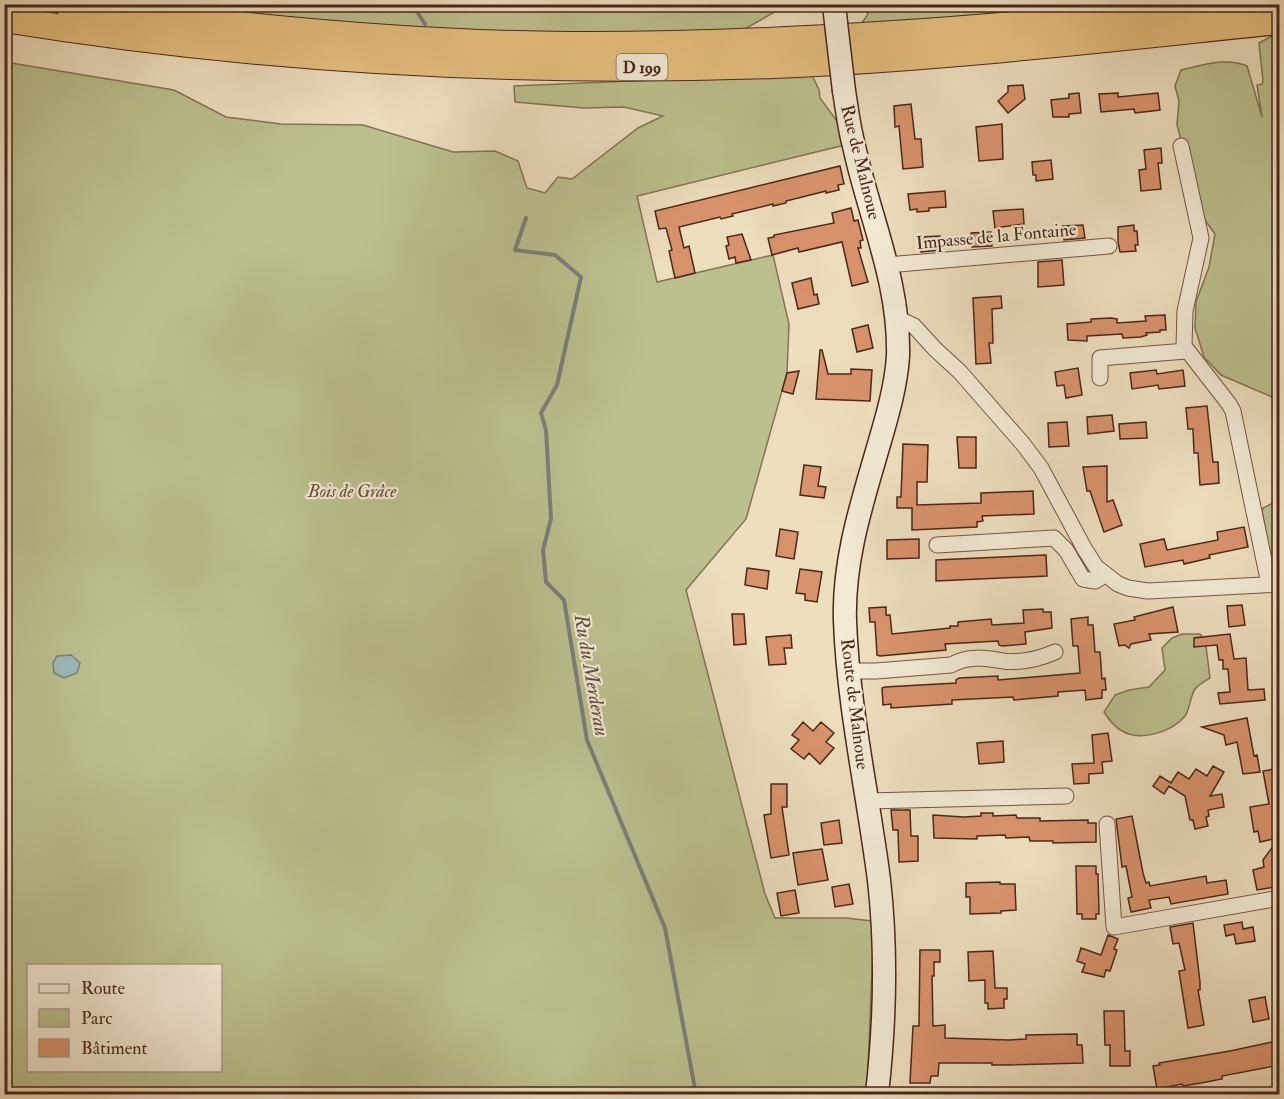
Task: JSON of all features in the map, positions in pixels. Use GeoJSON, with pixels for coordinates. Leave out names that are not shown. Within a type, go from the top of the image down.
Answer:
{"type":"FeatureCollection","features":[{"type":"Feature","properties":{"kind":"highway","name":"D 199"},"geometry":{"type":"LineString","coordinates":[[67,4],[159,17],[287,30],[409,39],[569,45],[729,43],[873,37],[1039,24],[1231,4]]}},
{"type":"Feature","properties":{"kind":"highway","name":"D 199"},"geometry":{"type":"LineString","coordinates":[[4,19],[290,53],[408,61],[578,67],[698,67],[877,59],[1041,46],[1280,21]]}},
{"type":"Feature","properties":{"kind":"main road","name":"Rue de Malnoue"},"geometry":{"type":"LineString","coordinates":[[835,14],[844,91],[854,146],[887,265],[897,318]]}},
{"type":"Feature","properties":{"kind":"main road","name":"Route de Malnoue"},"geometry":{"type":"LineString","coordinates":[[878,1095],[883,1019],[883,929],[868,801],[849,671],[845,606],[848,565],[855,527],[894,389],[898,358],[897,318]]}},
{"type":"Feature","properties":{"kind":"street"},"geometry":{"type":"LineString","coordinates":[[897,318],[914,326],[934,349],[960,372],[1023,444],[1053,488],[1089,559],[1105,575],[1128,588],[1148,591],[1274,584],[1233,411],[1186,351],[1183,340],[1183,322],[1201,238],[1181,146]]}},
{"type":"Feature","properties":{"kind":"street","name":"Impasse de la Fontaine"},"geometry":{"type":"LineString","coordinates":[[887,265],[1108,246]]}},
{"type":"Feature","properties":{"kind":"street"},"geometry":{"type":"LineString","coordinates":[[1100,378],[1100,358],[1186,351]]}},
{"type":"Feature","properties":{"kind":"street"},"geometry":{"type":"LineString","coordinates":[[937,544],[1054,538],[1066,550],[1083,579],[1095,581],[1105,575]]}},
{"type":"Feature","properties":{"kind":"street"},"geometry":{"type":"LineString","coordinates":[[849,671],[876,671],[951,664],[970,659],[990,658],[1005,661],[1041,658],[1055,652]]}},
{"type":"Feature","properties":{"kind":"street"},"geometry":{"type":"LineString","coordinates":[[868,801],[1066,796]]}},
{"type":"Feature","properties":{"kind":"street"},"geometry":{"type":"LineString","coordinates":[[1107,824],[1114,927],[1280,898]]}},
{"type":"Feature","properties":{"kind":"street"},"geometry":{"type":"LineString","coordinates":[[1275,1095],[1280,1094]]}},
{"type":"Feature","properties":{"kind":"green space"},"geometry":{"type":"Polygon","coordinates":[[[576,4],[578,9],[589,5],[602,5],[617,9],[634,4],[650,10],[657,5],[681,10],[700,5],[729,5],[732,10],[737,5],[787,5],[743,30],[639,37],[376,26],[142,5],[576,4]]]}},
{"type":"Feature","properties":{"kind":"green space"},"geometry":{"type":"Polygon","coordinates":[[[862,5],[1137,5],[855,33],[868,14],[862,5]]]}},
{"type":"Feature","properties":{"kind":"green space"},"geometry":{"type":"Polygon","coordinates":[[[1279,35],[1279,400],[1221,375],[1204,357],[1195,328],[1196,302],[1209,267],[1215,234],[1199,212],[1177,125],[1179,101],[1175,86],[1181,70],[1206,64],[1239,63],[1247,66],[1262,117],[1257,85],[1262,84],[1263,81],[1259,43],[1279,35]]]}},
{"type":"Feature","properties":{"kind":"green space","name":"Bois de Grâce"},"geometry":{"type":"Polygon","coordinates":[[[5,62],[174,90],[226,117],[281,124],[363,125],[453,152],[495,151],[518,161],[527,188],[545,193],[558,177],[572,179],[638,128],[663,116],[624,107],[584,108],[515,102],[514,86],[812,75],[820,98],[853,143],[637,196],[657,282],[773,255],[789,324],[787,373],[746,519],[686,590],[765,894],[775,918],[846,918],[872,921],[867,1094],[5,1094],[5,62]]]}},
{"type":"Feature","properties":{"kind":"green space"},"geometry":{"type":"Polygon","coordinates":[[[1273,503],[1277,505],[1279,520],[1280,559],[1276,562],[1271,560],[1262,511],[1263,508],[1273,503]]]}},
{"type":"Feature","properties":{"kind":"green space"},"geometry":{"type":"Polygon","coordinates":[[[1182,634],[1200,634],[1205,639],[1210,678],[1195,689],[1185,716],[1173,727],[1139,736],[1131,735],[1112,724],[1104,712],[1115,695],[1149,687],[1165,670],[1162,648],[1172,638],[1182,634]]]}},
{"type":"Feature","properties":{"kind":"water"},"geometry":{"type":"Polygon","coordinates":[[[71,655],[80,663],[77,673],[64,678],[54,673],[53,663],[57,656],[71,655]]]}},
{"type":"Feature","properties":{"kind":"building"},"geometry":{"type":"Polygon","coordinates":[[[1023,85],[1025,99],[1008,113],[998,101],[1008,92],[1008,86],[1023,85]]]}},
{"type":"Feature","properties":{"kind":"building"},"geometry":{"type":"Polygon","coordinates":[[[1079,93],[1081,113],[1069,114],[1069,117],[1053,117],[1051,100],[1069,98],[1069,94],[1079,93]]]}},
{"type":"Feature","properties":{"kind":"building"},"geometry":{"type":"Polygon","coordinates":[[[1118,93],[1118,97],[1158,93],[1160,110],[1135,113],[1134,109],[1101,112],[1099,94],[1118,93]]]}},
{"type":"Feature","properties":{"kind":"building"},"geometry":{"type":"Polygon","coordinates":[[[911,104],[915,139],[921,139],[923,167],[903,169],[899,126],[895,127],[894,106],[911,104]]]}},
{"type":"Feature","properties":{"kind":"building"},"geometry":{"type":"Polygon","coordinates":[[[1002,124],[1003,159],[979,161],[976,127],[1002,124]]]}},
{"type":"Feature","properties":{"kind":"building"},"geometry":{"type":"Polygon","coordinates":[[[1161,148],[1162,163],[1158,163],[1161,189],[1141,191],[1139,170],[1146,169],[1144,150],[1161,148]]]}},
{"type":"Feature","properties":{"kind":"building"},"geometry":{"type":"Polygon","coordinates":[[[1051,160],[1053,179],[1036,181],[1032,162],[1051,160]]]}},
{"type":"Feature","properties":{"kind":"building"},"geometry":{"type":"Polygon","coordinates":[[[840,166],[844,184],[838,185],[839,190],[826,193],[826,191],[786,201],[786,203],[732,214],[733,216],[721,219],[720,217],[679,227],[684,248],[689,246],[695,273],[675,278],[669,251],[672,250],[666,228],[659,229],[655,211],[840,166]]]}},
{"type":"Feature","properties":{"kind":"building"},"geometry":{"type":"Polygon","coordinates":[[[945,191],[946,207],[929,208],[929,211],[917,212],[917,209],[910,210],[908,194],[945,191]]]}},
{"type":"Feature","properties":{"kind":"building"},"geometry":{"type":"Polygon","coordinates":[[[851,208],[854,221],[858,220],[863,240],[860,241],[861,248],[858,248],[868,282],[852,286],[842,242],[799,252],[798,248],[772,255],[768,238],[834,223],[832,213],[851,208]]]}},
{"type":"Feature","properties":{"kind":"building"},"geometry":{"type":"Polygon","coordinates":[[[1023,209],[1024,224],[995,228],[993,211],[1023,209]]]}},
{"type":"Feature","properties":{"kind":"building"},"geometry":{"type":"Polygon","coordinates":[[[1083,225],[1085,238],[1064,240],[1063,226],[1083,225]]]}},
{"type":"Feature","properties":{"kind":"building"},"geometry":{"type":"Polygon","coordinates":[[[1134,225],[1134,231],[1137,231],[1136,251],[1120,252],[1118,227],[1134,225]]]}},
{"type":"Feature","properties":{"kind":"building"},"geometry":{"type":"Polygon","coordinates":[[[991,232],[992,246],[972,247],[971,233],[991,232]]]}},
{"type":"Feature","properties":{"kind":"building"},"geometry":{"type":"Polygon","coordinates":[[[742,234],[751,260],[736,263],[735,257],[729,259],[726,246],[729,245],[727,237],[742,234]]]}},
{"type":"Feature","properties":{"kind":"building"},"geometry":{"type":"Polygon","coordinates":[[[940,236],[941,250],[921,252],[920,237],[940,236]]]}},
{"type":"Feature","properties":{"kind":"building"},"geometry":{"type":"Polygon","coordinates":[[[1062,260],[1064,285],[1038,287],[1038,262],[1062,260]]]}},
{"type":"Feature","properties":{"kind":"building"},"geometry":{"type":"Polygon","coordinates":[[[811,278],[814,295],[817,294],[819,304],[798,309],[792,283],[811,278]]]}},
{"type":"Feature","properties":{"kind":"building"},"geometry":{"type":"Polygon","coordinates":[[[1001,296],[1002,308],[992,309],[993,343],[989,343],[991,363],[976,364],[973,298],[1001,296]]]}},
{"type":"Feature","properties":{"kind":"building"},"geometry":{"type":"Polygon","coordinates":[[[1165,315],[1166,330],[1146,333],[1147,335],[1141,337],[1123,338],[1122,334],[1087,336],[1087,341],[1068,340],[1067,324],[1111,318],[1117,319],[1117,323],[1146,321],[1145,316],[1165,315]]]}},
{"type":"Feature","properties":{"kind":"building"},"geometry":{"type":"Polygon","coordinates":[[[868,325],[873,348],[857,352],[852,329],[868,325]]]}},
{"type":"Feature","properties":{"kind":"building"},"geometry":{"type":"Polygon","coordinates":[[[820,350],[822,350],[828,374],[851,374],[851,369],[872,370],[870,401],[816,399],[820,350]]]}},
{"type":"Feature","properties":{"kind":"building"},"geometry":{"type":"Polygon","coordinates":[[[1078,368],[1082,395],[1066,398],[1064,385],[1057,386],[1055,372],[1078,368]]]}},
{"type":"Feature","properties":{"kind":"building"},"geometry":{"type":"Polygon","coordinates":[[[1156,370],[1157,374],[1183,370],[1185,386],[1159,389],[1158,385],[1132,389],[1130,373],[1156,370]]]}},
{"type":"Feature","properties":{"kind":"building"},"geometry":{"type":"Polygon","coordinates":[[[799,371],[793,394],[782,391],[787,373],[799,371]]]}},
{"type":"Feature","properties":{"kind":"building"},"geometry":{"type":"Polygon","coordinates":[[[1207,406],[1213,462],[1218,462],[1219,483],[1200,485],[1198,453],[1194,453],[1193,429],[1188,429],[1186,408],[1207,406]]]}},
{"type":"Feature","properties":{"kind":"building"},"geometry":{"type":"Polygon","coordinates":[[[1112,415],[1114,431],[1088,434],[1087,417],[1112,415]]]}},
{"type":"Feature","properties":{"kind":"building"},"geometry":{"type":"Polygon","coordinates":[[[1067,422],[1069,446],[1049,447],[1048,423],[1067,422]]]}},
{"type":"Feature","properties":{"kind":"building"},"geometry":{"type":"Polygon","coordinates":[[[1146,422],[1147,438],[1120,439],[1119,424],[1146,422]]]}},
{"type":"Feature","properties":{"kind":"building"},"geometry":{"type":"Polygon","coordinates":[[[957,437],[976,437],[976,468],[959,468],[957,437]]]}},
{"type":"Feature","properties":{"kind":"building"},"geometry":{"type":"Polygon","coordinates":[[[903,444],[928,445],[927,482],[917,482],[917,505],[981,503],[981,493],[1033,491],[1034,514],[982,516],[983,521],[977,522],[977,527],[912,530],[912,508],[897,508],[897,497],[901,497],[903,444]]]}},
{"type":"Feature","properties":{"kind":"building"},"geometry":{"type":"Polygon","coordinates":[[[804,465],[821,467],[818,486],[826,487],[824,498],[800,495],[804,465]]]}},
{"type":"Feature","properties":{"kind":"building"},"geometry":{"type":"Polygon","coordinates":[[[1107,466],[1107,502],[1113,500],[1122,525],[1104,532],[1090,491],[1087,491],[1083,467],[1107,466]]]}},
{"type":"Feature","properties":{"kind":"building"},"geometry":{"type":"Polygon","coordinates":[[[1244,527],[1248,547],[1209,555],[1210,558],[1184,564],[1183,560],[1145,567],[1140,544],[1164,539],[1167,550],[1218,540],[1217,532],[1244,527]]]}},
{"type":"Feature","properties":{"kind":"building"},"geometry":{"type":"Polygon","coordinates":[[[780,529],[798,532],[794,559],[776,556],[780,529]]]}},
{"type":"Feature","properties":{"kind":"building"},"geometry":{"type":"Polygon","coordinates":[[[919,539],[919,558],[887,559],[887,540],[919,539]]]}},
{"type":"Feature","properties":{"kind":"building"},"geometry":{"type":"Polygon","coordinates":[[[1046,555],[1047,576],[936,581],[936,560],[1046,555]]]}},
{"type":"Feature","properties":{"kind":"building"},"geometry":{"type":"Polygon","coordinates":[[[747,568],[769,571],[767,589],[745,585],[747,568]]]}},
{"type":"Feature","properties":{"kind":"building"},"geometry":{"type":"Polygon","coordinates":[[[800,569],[822,572],[817,602],[805,600],[805,594],[796,593],[800,569]]]}},
{"type":"Feature","properties":{"kind":"building"},"geometry":{"type":"Polygon","coordinates":[[[1242,605],[1245,625],[1229,627],[1227,606],[1242,605]]]}},
{"type":"Feature","properties":{"kind":"building"},"geometry":{"type":"Polygon","coordinates":[[[886,607],[886,615],[890,615],[892,634],[950,628],[950,626],[958,626],[958,622],[991,619],[992,625],[1024,623],[1023,610],[1043,609],[1043,612],[1051,612],[1052,628],[1025,632],[1026,644],[1002,646],[998,641],[945,644],[946,650],[880,656],[877,655],[875,622],[870,622],[869,608],[886,607]]]}},
{"type":"Feature","properties":{"kind":"building"},"geometry":{"type":"Polygon","coordinates":[[[1173,607],[1178,632],[1149,634],[1151,640],[1131,644],[1129,648],[1125,645],[1119,646],[1114,624],[1135,620],[1134,617],[1173,607]]]}},
{"type":"Feature","properties":{"kind":"building"},"geometry":{"type":"Polygon","coordinates":[[[732,614],[744,614],[746,644],[734,645],[732,614]]]}},
{"type":"Feature","properties":{"kind":"building"},"geometry":{"type":"Polygon","coordinates":[[[1088,617],[1088,625],[1093,625],[1095,652],[1100,652],[1102,679],[1105,678],[1106,690],[1102,690],[1102,698],[1086,700],[1085,690],[1058,692],[1058,696],[1014,700],[1013,697],[952,700],[952,704],[891,708],[891,704],[883,705],[882,688],[885,687],[956,683],[959,678],[998,676],[998,680],[1080,673],[1078,646],[1073,646],[1071,619],[1088,617]]]}},
{"type":"Feature","properties":{"kind":"building"},"geometry":{"type":"Polygon","coordinates":[[[1230,634],[1234,659],[1246,658],[1248,690],[1264,689],[1265,700],[1220,704],[1218,693],[1230,692],[1228,669],[1223,669],[1223,660],[1219,660],[1217,645],[1194,647],[1194,638],[1230,634]]]}},
{"type":"Feature","properties":{"kind":"building"},"geometry":{"type":"Polygon","coordinates":[[[791,635],[792,648],[784,648],[786,664],[769,665],[766,637],[791,635]]]}},
{"type":"Feature","properties":{"kind":"building"},"geometry":{"type":"Polygon","coordinates":[[[1247,718],[1254,756],[1257,755],[1260,772],[1243,774],[1237,742],[1226,745],[1224,735],[1202,727],[1247,718]]]}},
{"type":"Feature","properties":{"kind":"building"},"geometry":{"type":"Polygon","coordinates":[[[803,722],[813,731],[821,722],[834,733],[826,742],[834,748],[820,764],[809,753],[804,759],[791,749],[799,740],[792,735],[803,722]]]}},
{"type":"Feature","properties":{"kind":"building"},"geometry":{"type":"Polygon","coordinates":[[[1108,733],[1112,761],[1102,762],[1103,773],[1089,774],[1089,783],[1074,784],[1072,764],[1094,763],[1092,735],[1108,733]]]}},
{"type":"Feature","properties":{"kind":"building"},"geometry":{"type":"Polygon","coordinates":[[[1003,741],[1004,762],[979,764],[977,743],[1003,741]]]}},
{"type":"Feature","properties":{"kind":"building"},"geometry":{"type":"Polygon","coordinates":[[[1213,766],[1224,772],[1210,796],[1222,794],[1224,807],[1208,810],[1209,816],[1206,817],[1208,826],[1195,829],[1193,820],[1190,820],[1185,796],[1169,786],[1164,794],[1153,786],[1160,776],[1171,783],[1178,772],[1189,779],[1196,769],[1207,776],[1213,766]]]}},
{"type":"Feature","properties":{"kind":"building"},"geometry":{"type":"Polygon","coordinates":[[[1280,768],[1280,806],[1273,807],[1278,838],[1260,842],[1258,831],[1254,832],[1250,807],[1269,804],[1263,771],[1280,768]]]}},
{"type":"Feature","properties":{"kind":"building"},"geometry":{"type":"Polygon","coordinates":[[[771,784],[787,784],[787,807],[782,807],[789,855],[771,858],[764,815],[771,814],[771,784]]]}},
{"type":"Feature","properties":{"kind":"building"},"geometry":{"type":"Polygon","coordinates":[[[891,810],[910,810],[911,836],[918,836],[918,861],[899,862],[898,830],[893,830],[891,810]]]}},
{"type":"Feature","properties":{"kind":"building"},"geometry":{"type":"Polygon","coordinates":[[[981,813],[993,813],[993,816],[1016,815],[1017,818],[1040,818],[1040,821],[1088,820],[1088,823],[1096,823],[1096,842],[1053,843],[1053,841],[1030,841],[1029,837],[1006,838],[1005,835],[977,836],[977,839],[934,838],[933,815],[964,817],[981,816],[981,813]]]}},
{"type":"Feature","properties":{"kind":"building"},"geometry":{"type":"Polygon","coordinates":[[[1132,816],[1146,883],[1149,882],[1150,886],[1206,876],[1207,883],[1226,880],[1228,894],[1171,904],[1169,897],[1149,900],[1151,908],[1131,912],[1128,898],[1132,897],[1126,866],[1122,867],[1116,819],[1132,816]]]}},
{"type":"Feature","properties":{"kind":"building"},"geometry":{"type":"Polygon","coordinates":[[[839,820],[842,843],[824,845],[821,823],[839,820]]]}},
{"type":"Feature","properties":{"kind":"building"},"geometry":{"type":"Polygon","coordinates":[[[1280,837],[1280,886],[1257,890],[1253,870],[1264,867],[1263,860],[1280,837]]]}},
{"type":"Feature","properties":{"kind":"building"},"geometry":{"type":"Polygon","coordinates":[[[822,849],[828,880],[798,885],[793,853],[822,849]]]}},
{"type":"Feature","properties":{"kind":"building"},"geometry":{"type":"Polygon","coordinates":[[[1076,866],[1096,866],[1099,914],[1096,914],[1096,919],[1082,919],[1082,914],[1077,914],[1076,866]]]}},
{"type":"Feature","properties":{"kind":"building"},"geometry":{"type":"Polygon","coordinates":[[[1000,882],[1000,884],[1015,884],[1016,910],[970,914],[970,897],[966,897],[966,883],[1000,882]]]}},
{"type":"Feature","properties":{"kind":"building"},"geometry":{"type":"Polygon","coordinates":[[[849,884],[853,904],[835,907],[832,887],[849,884]]]}},
{"type":"Feature","properties":{"kind":"building"},"geometry":{"type":"Polygon","coordinates":[[[795,890],[799,913],[781,916],[777,893],[795,890]]]}},
{"type":"Feature","properties":{"kind":"building"},"geometry":{"type":"Polygon","coordinates":[[[1242,922],[1243,929],[1253,927],[1255,941],[1236,944],[1234,934],[1226,936],[1224,925],[1242,922]]]}},
{"type":"Feature","properties":{"kind":"building"},"geometry":{"type":"Polygon","coordinates":[[[1193,923],[1200,982],[1200,990],[1198,990],[1204,1025],[1188,1028],[1179,971],[1185,970],[1179,943],[1173,944],[1170,927],[1193,923]]]}},
{"type":"Feature","properties":{"kind":"building"},"geometry":{"type":"Polygon","coordinates":[[[1108,935],[1118,939],[1110,971],[1106,970],[1104,977],[1082,972],[1085,964],[1077,961],[1081,948],[1101,955],[1108,935]]]}},
{"type":"Feature","properties":{"kind":"building"},"geometry":{"type":"Polygon","coordinates":[[[920,950],[940,950],[940,962],[934,962],[934,976],[932,976],[933,1026],[945,1025],[945,1038],[1009,1040],[1026,1039],[1026,1035],[1077,1034],[1077,1045],[1082,1045],[1083,1063],[992,1065],[992,1063],[939,1063],[938,1076],[931,1076],[930,1083],[910,1083],[913,1026],[919,1026],[920,950]]]}},
{"type":"Feature","properties":{"kind":"building"},"geometry":{"type":"Polygon","coordinates":[[[993,951],[995,988],[1007,988],[1007,999],[1004,999],[1004,1008],[988,1009],[988,1003],[985,1003],[985,980],[969,981],[968,952],[993,951]]]}},
{"type":"Feature","properties":{"kind":"building"},"geometry":{"type":"Polygon","coordinates":[[[1265,997],[1269,1019],[1253,1022],[1249,1000],[1265,997]]]}},
{"type":"Feature","properties":{"kind":"building"},"geometry":{"type":"Polygon","coordinates":[[[1104,1011],[1124,1011],[1125,1051],[1130,1051],[1130,1066],[1110,1066],[1110,1045],[1105,1045],[1104,1011]]]}},
{"type":"Feature","properties":{"kind":"building"},"geometry":{"type":"Polygon","coordinates":[[[1280,1042],[1280,1065],[1222,1076],[1222,1079],[1157,1089],[1153,1066],[1160,1065],[1159,1063],[1280,1042]]]}},
{"type":"Feature","properties":{"kind":"waterway","name":"Ru du Merderau"},"geometry":{"type":"LineString","coordinates":[[414,4],[425,24]]}},
{"type":"Feature","properties":{"kind":"waterway","name":"Ru du Merderau"},"geometry":{"type":"LineString","coordinates":[[526,218],[515,250],[555,255],[581,277],[557,385],[541,413],[546,430],[551,519],[543,550],[546,582],[564,600],[587,740],[665,928],[696,1094]]}}]}
